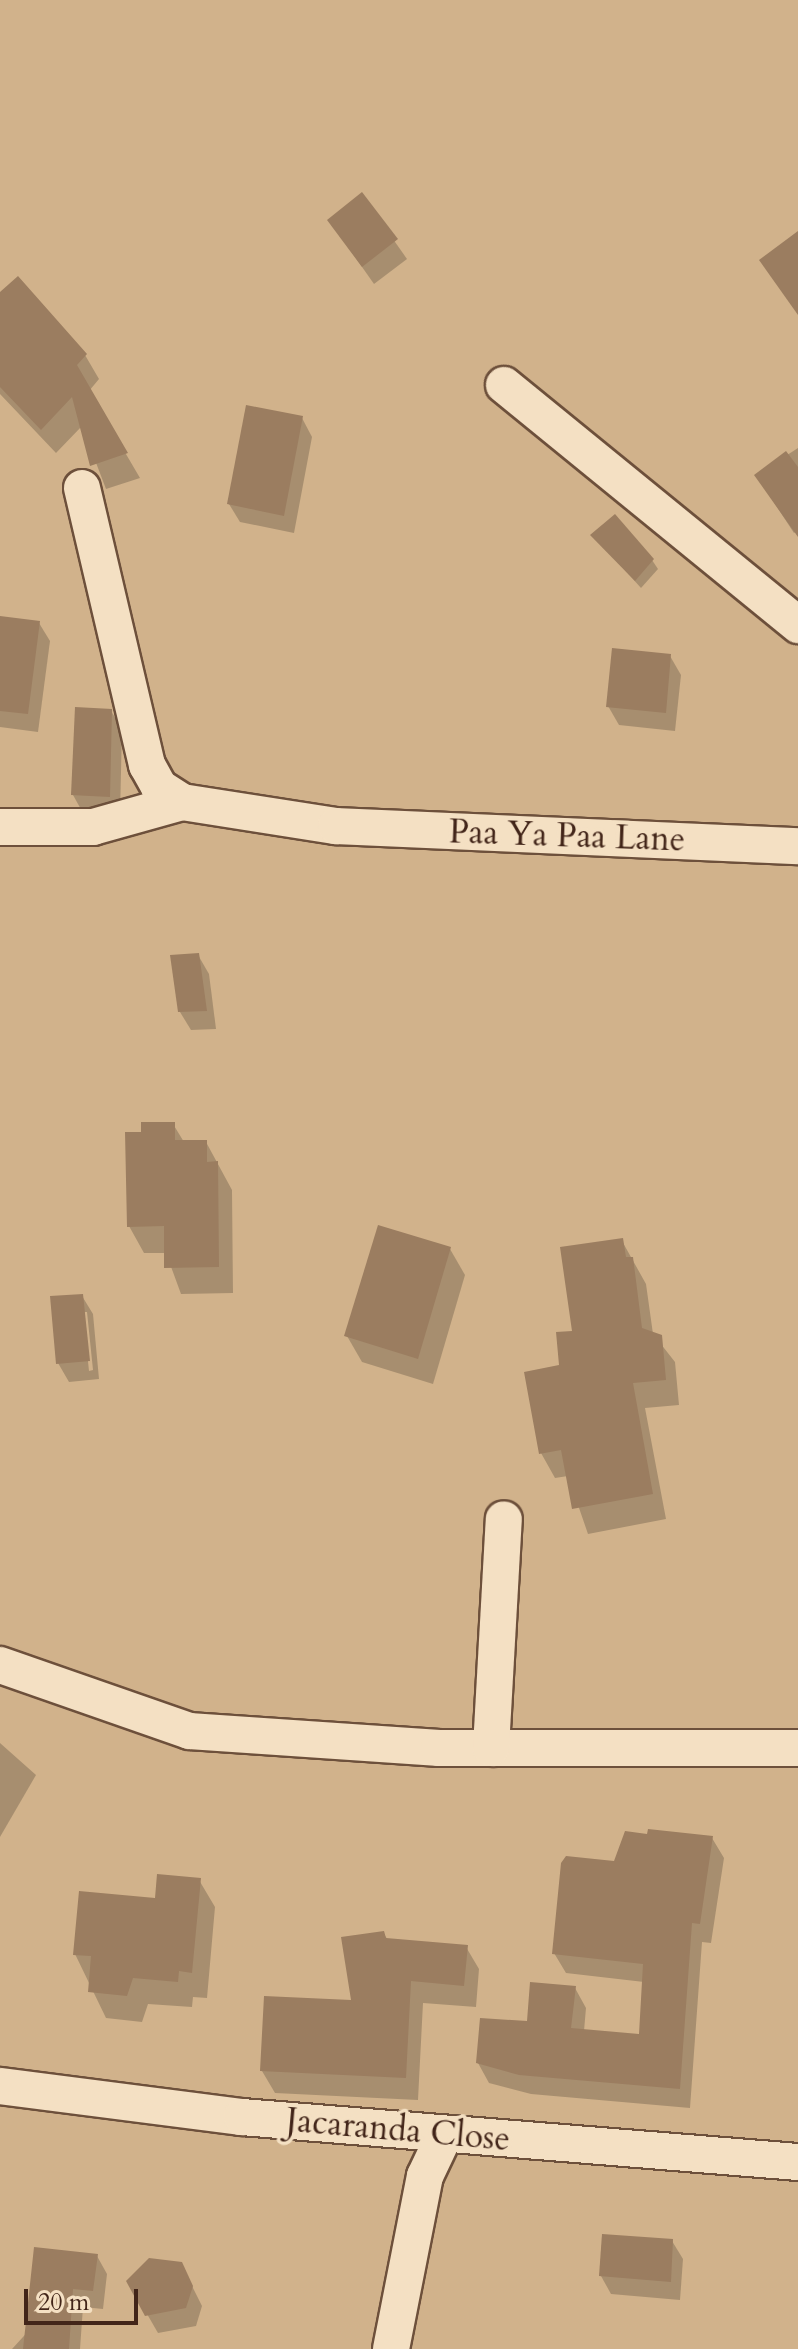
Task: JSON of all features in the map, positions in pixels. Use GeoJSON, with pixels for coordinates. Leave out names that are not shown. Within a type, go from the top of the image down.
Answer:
{"type":"FeatureCollection","features":[{"type":"Feature","properties":{"kind":"street"},"geometry":{"type":"LineString","coordinates":[[504,385],[798,625]]}},
{"type":"Feature","properties":{"kind":"street"},"geometry":{"type":"LineString","coordinates":[[82,488],[147,765],[159,787],[182,802]]}},
{"type":"Feature","properties":{"kind":"street"},"geometry":{"type":"LineString","coordinates":[[0,827],[93,827],[182,802]]}},
{"type":"Feature","properties":{"kind":"street","name":"Paa Ya Paa Lane"},"geometry":{"type":"LineString","coordinates":[[182,802],[336,826],[798,846]]}},
{"type":"Feature","properties":{"kind":"street"},"geometry":{"type":"LineString","coordinates":[[491,1748],[504,1519]]}},
{"type":"Feature","properties":{"kind":"street"},"geometry":{"type":"LineString","coordinates":[[0,1665],[189,1731],[491,1748],[798,1748]]}},
{"type":"Feature","properties":{"kind":"street","name":"Jacaranda Close"},"geometry":{"type":"LineString","coordinates":[[0,2086],[444,2136],[798,2162]]}},
{"type":"Feature","properties":{"kind":"street"},"geometry":{"type":"LineString","coordinates":[[391,2349],[425,2176],[444,2136]]}},
{"type":"Feature","properties":{"kind":"shaded area"},"geometry":{"type":"Polygon","coordinates":[[[0,0],[798,0],[798,2349],[0,2349],[0,0]]]}},
{"type":"Feature","properties":{"kind":"building"},"geometry":{"type":"Polygon","coordinates":[[[362,192],[398,239],[362,267],[327,220],[362,192]]]}},
{"type":"Feature","properties":{"kind":"building"},"geometry":{"type":"Polygon","coordinates":[[[798,231],[798,315],[759,260],[798,231]]]}},
{"type":"Feature","properties":{"kind":"building"},"geometry":{"type":"Polygon","coordinates":[[[18,276],[87,354],[77,365],[128,453],[90,466],[72,397],[41,430],[0,387],[0,292],[18,276]]]}},
{"type":"Feature","properties":{"kind":"building"},"geometry":{"type":"Polygon","coordinates":[[[246,405],[303,416],[284,516],[227,504],[246,405]]]}},
{"type":"Feature","properties":{"kind":"building"},"geometry":{"type":"Polygon","coordinates":[[[786,451],[798,467],[798,537],[754,475],[786,451]]]}},
{"type":"Feature","properties":{"kind":"building"},"geometry":{"type":"Polygon","coordinates":[[[615,514],[654,559],[635,581],[590,535],[615,514]]]}},
{"type":"Feature","properties":{"kind":"building"},"geometry":{"type":"Polygon","coordinates":[[[0,616],[40,621],[28,714],[0,711],[0,616]]]}},
{"type":"Feature","properties":{"kind":"building"},"geometry":{"type":"Polygon","coordinates":[[[612,648],[671,654],[666,713],[606,707],[612,648]]]}},
{"type":"Feature","properties":{"kind":"building"},"geometry":{"type":"Polygon","coordinates":[[[75,707],[112,709],[110,797],[71,795],[75,707]]]}},
{"type":"Feature","properties":{"kind":"building"},"geometry":{"type":"Polygon","coordinates":[[[199,953],[207,1011],[178,1012],[170,955],[199,953]]]}},
{"type":"Feature","properties":{"kind":"building"},"geometry":{"type":"Polygon","coordinates":[[[141,1122],[175,1122],[175,1140],[207,1140],[207,1162],[218,1161],[219,1267],[164,1268],[164,1226],[127,1227],[125,1132],[141,1132],[141,1122]]]}},
{"type":"Feature","properties":{"kind":"building"},"geometry":{"type":"Polygon","coordinates":[[[378,1225],[451,1247],[418,1359],[344,1336],[378,1225]]]}},
{"type":"Feature","properties":{"kind":"building"},"geometry":{"type":"Polygon","coordinates":[[[623,1238],[626,1257],[633,1257],[642,1328],[662,1335],[666,1380],[633,1383],[653,1494],[572,1509],[561,1450],[539,1454],[524,1372],[559,1365],[556,1332],[572,1331],[560,1247],[623,1238]]]}},
{"type":"Feature","properties":{"kind":"building"},"geometry":{"type":"Polygon","coordinates":[[[83,1294],[90,1361],[56,1364],[50,1296],[83,1294]]]}},
{"type":"Feature","properties":{"kind":"building"},"geometry":{"type":"Polygon","coordinates":[[[648,1829],[713,1836],[700,1924],[692,1923],[680,2089],[519,2075],[476,2063],[480,2018],[527,2021],[530,1982],[576,1986],[571,2028],[639,2034],[643,1964],[552,1954],[561,1863],[566,1856],[614,1861],[625,1831],[647,1834],[648,1829]]]}},
{"type":"Feature","properties":{"kind":"building"},"geometry":{"type":"Polygon","coordinates":[[[157,1874],[201,1878],[192,1973],[179,1971],[178,1982],[133,1978],[127,1996],[88,1992],[91,1956],[73,1955],[79,1891],[155,1898],[157,1874]]]}},
{"type":"Feature","properties":{"kind":"building"},"geometry":{"type":"Polygon","coordinates":[[[384,1931],[386,1938],[468,1945],[464,1986],[411,1981],[406,2078],[260,2071],[264,1996],[351,2000],[341,1937],[384,1931]]]}},
{"type":"Feature","properties":{"kind":"building"},"geometry":{"type":"Polygon","coordinates":[[[602,2234],[673,2239],[671,2282],[599,2276],[602,2234]]]}},
{"type":"Feature","properties":{"kind":"building"},"geometry":{"type":"Polygon","coordinates":[[[34,2247],[98,2254],[93,2291],[73,2289],[69,2349],[23,2349],[34,2247]]]}},
{"type":"Feature","properties":{"kind":"building"},"geometry":{"type":"Polygon","coordinates":[[[149,2258],[182,2262],[193,2286],[186,2308],[145,2316],[126,2281],[149,2258]]]}}]}
